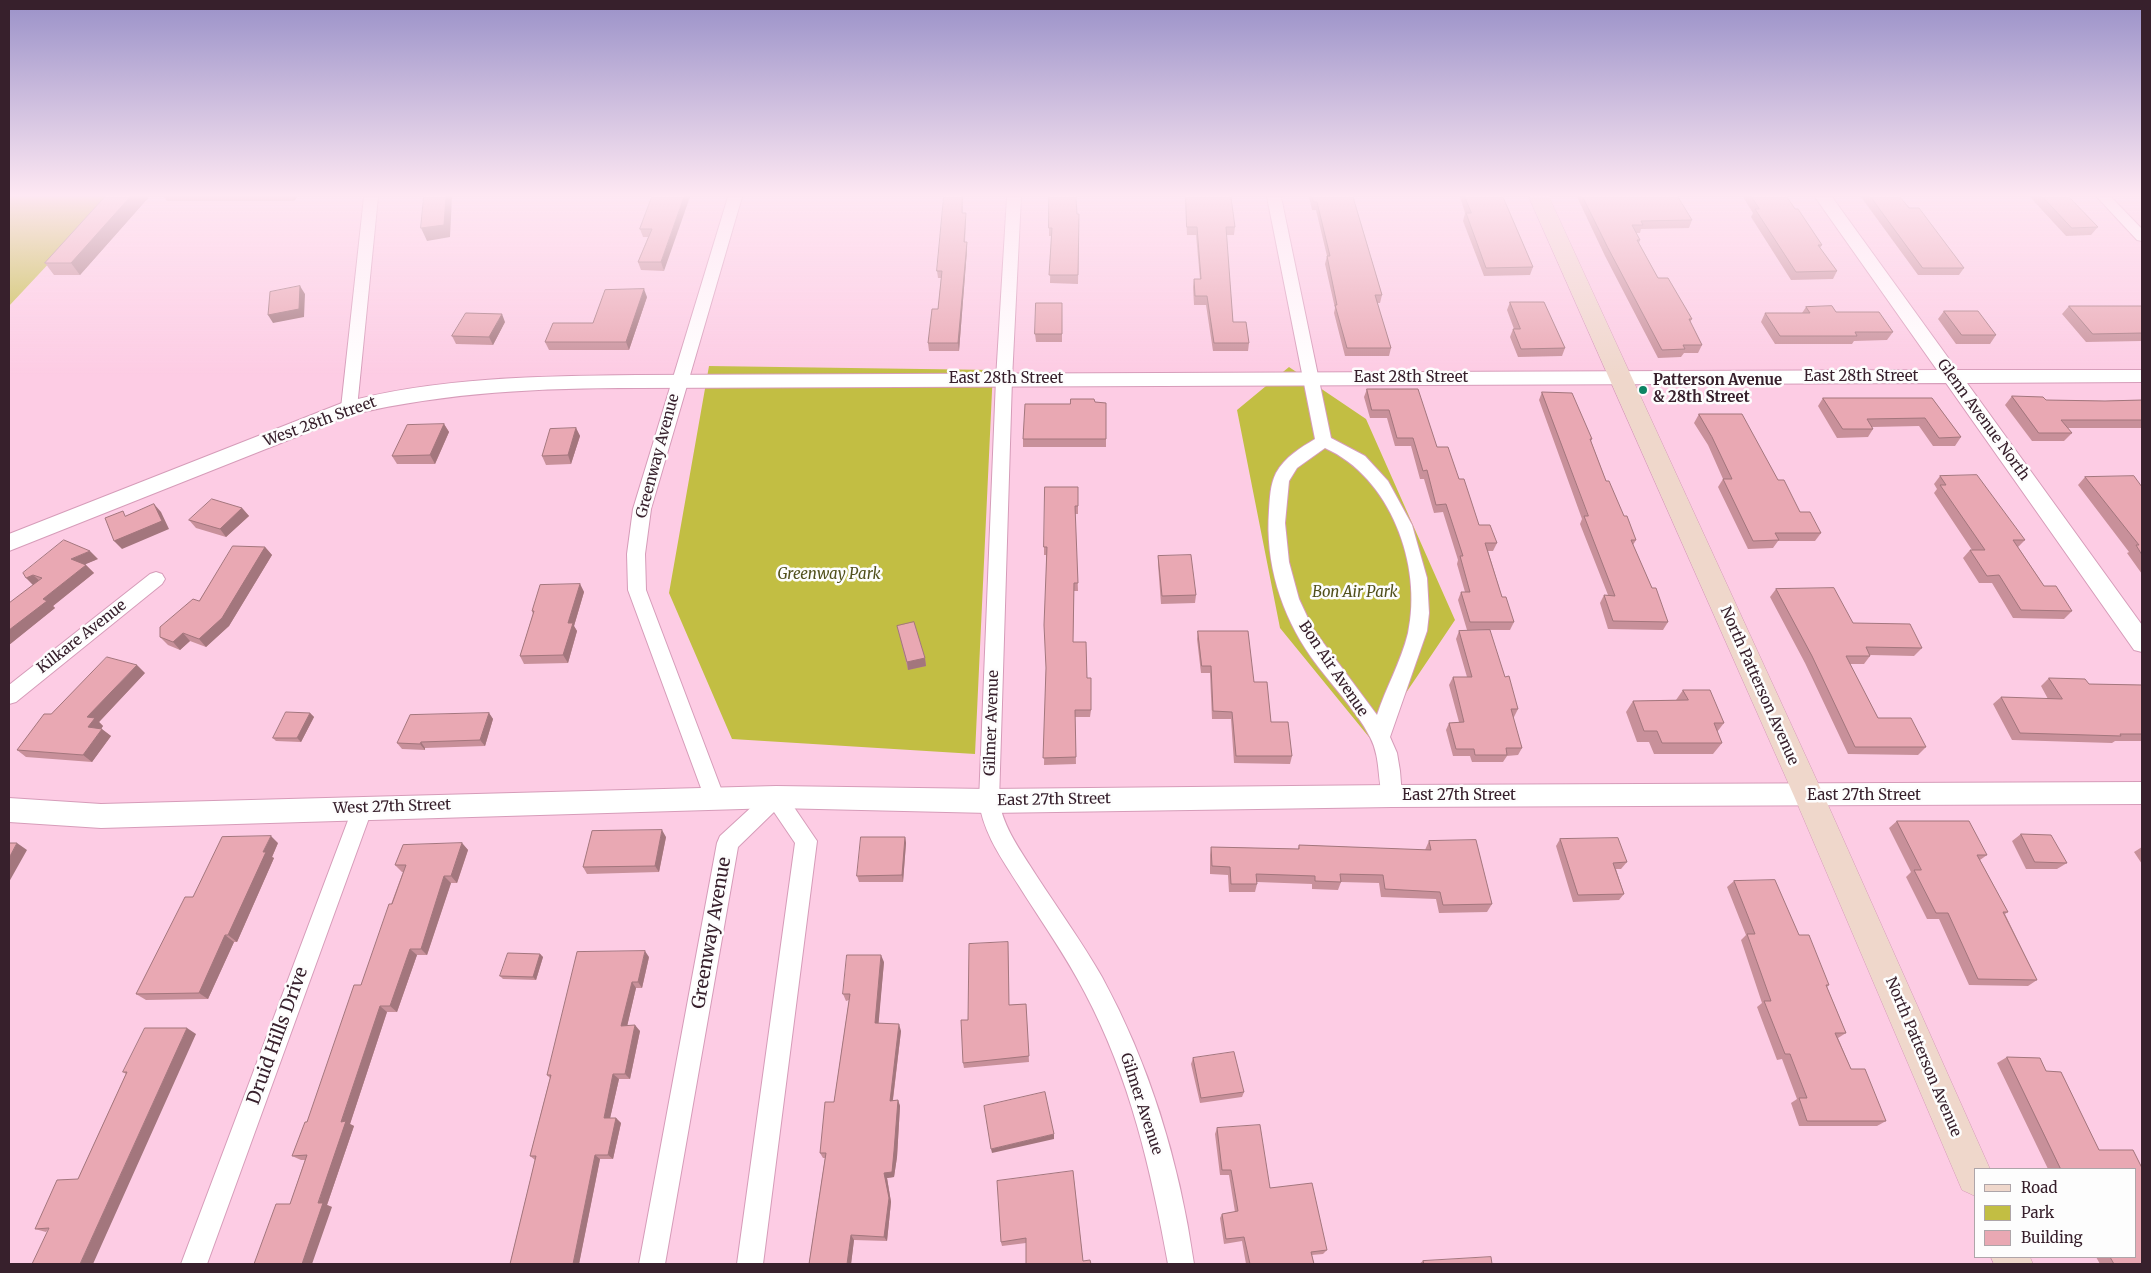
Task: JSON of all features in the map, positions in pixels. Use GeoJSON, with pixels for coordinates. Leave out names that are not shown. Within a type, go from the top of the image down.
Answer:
{"type":"FeatureCollection","features":[{"type":"Feature","properties":{"kind":"main road","name":"North Patterson Avenue"},"geometry":{"type":"LineString","coordinates":[[1566,256],[1809,796],[1974,1175]]}},
{"type":"Feature","properties":{"kind":"street"},"geometry":{"type":"LineString","coordinates":[[349,408],[365,256]]}},
{"type":"Feature","properties":{"kind":"street","name":"Greenway Avenue"},"geometry":{"type":"LineString","coordinates":[[715,799],[637,590],[636,554],[642,509],[717,256]]}},
{"type":"Feature","properties":{"kind":"street","name":"Gilmer Avenue"},"geometry":{"type":"LineString","coordinates":[[1011,256],[1004,379],[990,816],[1005,844],[1093,984],[1121,1044],[1150,1124],[1173,1213],[1181,1264]]}},
{"type":"Feature","properties":{"kind":"street"},"geometry":{"type":"LineString","coordinates":[[1286,256],[1324,441]]}},
{"type":"Feature","properties":{"kind":"street","name":"Glenn Avenue North"},"geometry":{"type":"LineString","coordinates":[[1866,256],[2142,643]]}},
{"type":"Feature","properties":{"kind":"street","name":"East 28th Street"},"geometry":{"type":"LineString","coordinates":[[679,381],[2142,376]]}},
{"type":"Feature","properties":{"kind":"street","name":"West 28th Street"},"geometry":{"type":"LineString","coordinates":[[9,543],[349,408],[396,396],[448,388],[522,383],[679,381]]}},
{"type":"Feature","properties":{"kind":"street","name":"Bon Air Avenue"},"geometry":{"type":"LineString","coordinates":[[1380,738],[1413,648],[1419,616],[1420,585],[1416,562],[1408,533],[1374,472],[1348,451],[1324,441],[1293,463],[1284,473],[1276,520],[1278,557],[1286,587],[1299,618],[1316,650],[1380,738],[1385,748],[1392,796]]}},
{"type":"Feature","properties":{"kind":"street","name":"Kilkare Avenue"},"geometry":{"type":"LineString","coordinates":[[9,696],[156,579]]}},
{"type":"Feature","properties":{"kind":"street","name":"East 27th Street"},"geometry":{"type":"LineString","coordinates":[[776,798],[989,801],[1392,796],[1809,796],[2142,793]]}},
{"type":"Feature","properties":{"kind":"street"},"geometry":{"type":"LineString","coordinates":[[750,1264],[806,841],[776,798]]}},
{"type":"Feature","properties":{"kind":"street","name":"Greenway Avenue"},"geometry":{"type":"LineString","coordinates":[[652,1264],[728,843],[776,798]]}},
{"type":"Feature","properties":{"kind":"street","name":"West 27th Street"},"geometry":{"type":"LineString","coordinates":[[9,810],[101,816],[363,807],[776,798]]}},
{"type":"Feature","properties":{"kind":"street","name":"Druid Hills Drive"},"geometry":{"type":"LineString","coordinates":[[194,1264],[363,807]]}},
{"type":"Feature","properties":{"kind":"green space"},"geometry":{"type":"Polygon","coordinates":[[[9,256],[55,256],[9,306],[9,256]]]}},
{"type":"Feature","properties":{"kind":"green space","name":"Greenway Park"},"geometry":{"type":"Polygon","coordinates":[[[709,366],[993,370],[975,754],[732,739],[669,593],[709,366]]]}},
{"type":"Feature","properties":{"kind":"green space","name":"Bon Air Park"},"geometry":{"type":"Polygon","coordinates":[[[1289,367],[1366,419],[1455,620],[1373,742],[1280,628],[1237,410],[1289,367]]]}},
{"type":"Feature","properties":{"kind":"building"},"geometry":{"type":"Polygon","coordinates":[[[51,256],[77,256],[71,263],[45,263],[51,256]]]}},
{"type":"Feature","properties":{"kind":"building"},"geometry":{"type":"Polygon","coordinates":[[[640,256],[663,256],[661,262],[638,262],[640,256]]]}},
{"type":"Feature","properties":{"kind":"building"},"geometry":{"type":"Polygon","coordinates":[[[938,256],[966,256],[958,343],[928,343],[932,309],[938,309],[942,271],[937,271],[938,256]]]}},
{"type":"Feature","properties":{"kind":"building"},"geometry":{"type":"Polygon","coordinates":[[[1050,256],[1078,256],[1078,275],[1049,275],[1050,256]]]}},
{"type":"Feature","properties":{"kind":"building"},"geometry":{"type":"Polygon","coordinates":[[[1199,256],[1228,256],[1233,322],[1246,322],[1249,343],[1214,343],[1207,296],[1195,296],[1194,279],[1201,279],[1199,256]]]}},
{"type":"Feature","properties":{"kind":"building"},"geometry":{"type":"Polygon","coordinates":[[[1327,256],[1371,256],[1382,295],[1375,295],[1391,348],[1347,348],[1335,305],[1337,305],[1327,256]]]}},
{"type":"Feature","properties":{"kind":"building"},"geometry":{"type":"Polygon","coordinates":[[[1482,256],[1528,256],[1533,267],[1486,268],[1482,256]]]}},
{"type":"Feature","properties":{"kind":"building"},"geometry":{"type":"Polygon","coordinates":[[[1612,256],[1646,256],[1658,278],[1668,278],[1692,319],[1689,319],[1702,345],[1683,345],[1685,349],[1662,350],[1612,256]]]}},
{"type":"Feature","properties":{"kind":"building"},"geometry":{"type":"Polygon","coordinates":[[[1786,256],[1826,256],[1837,271],[1796,272],[1786,256]]]}},
{"type":"Feature","properties":{"kind":"building"},"geometry":{"type":"Polygon","coordinates":[[[1915,256],[1955,256],[1964,268],[1923,268],[1915,256]]]}},
{"type":"Feature","properties":{"kind":"building"},"geometry":{"type":"Polygon","coordinates":[[[300,286],[299,309],[268,315],[270,292],[300,286]]]}},
{"type":"Feature","properties":{"kind":"building"},"geometry":{"type":"Polygon","coordinates":[[[644,289],[626,342],[545,342],[553,323],[593,323],[605,290],[644,289]]]}},
{"type":"Feature","properties":{"kind":"building"},"geometry":{"type":"Polygon","coordinates":[[[1510,302],[1544,302],[1565,348],[1521,349],[1513,329],[1520,329],[1510,302]]]}},
{"type":"Feature","properties":{"kind":"building"},"geometry":{"type":"Polygon","coordinates":[[[1036,303],[1062,303],[1062,334],[1035,334],[1036,303]]]}},
{"type":"Feature","properties":{"kind":"building"},"geometry":{"type":"Polygon","coordinates":[[[1832,306],[1836,312],[1879,312],[1893,332],[1855,332],[1857,336],[1780,336],[1765,313],[1810,313],[1806,307],[1832,306]]]}},
{"type":"Feature","properties":{"kind":"building"},"geometry":{"type":"Polygon","coordinates":[[[2069,306],[2142,306],[2142,333],[2093,334],[2069,306]]]}},
{"type":"Feature","properties":{"kind":"building"},"geometry":{"type":"Polygon","coordinates":[[[1944,311],[1978,311],[1996,335],[1962,335],[1944,311]]]}},
{"type":"Feature","properties":{"kind":"building"},"geometry":{"type":"Polygon","coordinates":[[[466,313],[502,314],[489,337],[452,336],[466,313]]]}},
{"type":"Feature","properties":{"kind":"building"},"geometry":{"type":"Polygon","coordinates":[[[1367,389],[1418,389],[1437,447],[1448,447],[1459,479],[1464,479],[1479,525],[1490,525],[1497,543],[1485,543],[1502,597],[1506,597],[1514,622],[1470,622],[1461,592],[1470,592],[1460,556],[1463,556],[1446,504],[1436,505],[1427,470],[1423,471],[1413,438],[1397,438],[1389,410],[1372,410],[1367,389]]]}},
{"type":"Feature","properties":{"kind":"building"},"geometry":{"type":"Polygon","coordinates":[[[1542,392],[1572,393],[1592,439],[1590,439],[1606,481],[1609,481],[1624,516],[1627,516],[1636,540],[1631,540],[1652,588],[1656,588],[1668,622],[1613,621],[1604,595],[1615,596],[1584,516],[1588,516],[1542,392]]]}},
{"type":"Feature","properties":{"kind":"building"},"geometry":{"type":"Polygon","coordinates":[[[2012,396],[2043,397],[2046,400],[2142,400],[2142,420],[2061,420],[2072,433],[2039,433],[2012,396]]]}},
{"type":"Feature","properties":{"kind":"building"},"geometry":{"type":"Polygon","coordinates":[[[1823,398],[1932,398],[1961,437],[1939,438],[1925,418],[1867,419],[1873,429],[1843,429],[1823,398]]]}},
{"type":"Feature","properties":{"kind":"building"},"geometry":{"type":"Polygon","coordinates":[[[1071,399],[1094,399],[1095,402],[1106,403],[1106,439],[1023,439],[1025,404],[1070,404],[1071,399]]]}},
{"type":"Feature","properties":{"kind":"building"},"geometry":{"type":"Polygon","coordinates":[[[1699,414],[1742,414],[1778,480],[1784,480],[1800,512],[1810,512],[1821,533],[1775,533],[1779,540],[1753,541],[1723,479],[1732,479],[1699,414]]]}},
{"type":"Feature","properties":{"kind":"building"},"geometry":{"type":"Polygon","coordinates":[[[444,424],[430,455],[392,456],[407,425],[444,424]]]}},
{"type":"Feature","properties":{"kind":"building"},"geometry":{"type":"Polygon","coordinates":[[[576,428],[568,455],[542,456],[550,429],[576,428]]]}},
{"type":"Feature","properties":{"kind":"building"},"geometry":{"type":"Polygon","coordinates":[[[1977,475],[2025,540],[2013,540],[2044,586],[2056,586],[2072,611],[2021,610],[1999,575],[1987,576],[1970,550],[1985,550],[1940,485],[1946,485],[1940,476],[1977,475]]]}},
{"type":"Feature","properties":{"kind":"building"},"geometry":{"type":"Polygon","coordinates":[[[2134,476],[2142,487],[2142,555],[2136,545],[2139,545],[2085,477],[2134,476]]]}},
{"type":"Feature","properties":{"kind":"building"},"geometry":{"type":"Polygon","coordinates":[[[1045,487],[1078,487],[1078,506],[1075,506],[1078,583],[1074,583],[1073,642],[1086,642],[1087,678],[1091,678],[1091,710],[1075,710],[1076,757],[1043,758],[1046,668],[1044,625],[1047,547],[1044,547],[1045,487]]]}},
{"type":"Feature","properties":{"kind":"building"},"geometry":{"type":"Polygon","coordinates":[[[212,499],[242,508],[220,529],[189,520],[212,499]]]}},
{"type":"Feature","properties":{"kind":"building"},"geometry":{"type":"Polygon","coordinates":[[[154,504],[162,521],[114,541],[105,518],[123,511],[125,516],[154,504]]]}},
{"type":"Feature","properties":{"kind":"building"},"geometry":{"type":"Polygon","coordinates":[[[64,540],[90,551],[71,559],[86,565],[43,599],[47,601],[9,630],[9,603],[42,578],[33,575],[26,578],[23,573],[64,540]]]}},
{"type":"Feature","properties":{"kind":"building"},"geometry":{"type":"Polygon","coordinates":[[[233,546],[265,547],[222,618],[199,639],[183,633],[173,642],[160,637],[160,627],[193,599],[199,601],[233,546]]]}},
{"type":"Feature","properties":{"kind":"building"},"geometry":{"type":"Polygon","coordinates":[[[1191,555],[1196,595],[1162,596],[1158,556],[1191,555]]]}},
{"type":"Feature","properties":{"kind":"building"},"geometry":{"type":"Polygon","coordinates":[[[580,584],[568,623],[573,623],[563,655],[520,656],[540,585],[580,584]]]}},
{"type":"Feature","properties":{"kind":"building"},"geometry":{"type":"Polygon","coordinates":[[[1834,588],[1853,623],[1910,624],[1922,648],[1866,647],[1870,656],[1846,656],[1878,718],[1911,718],[1926,747],[1855,747],[1812,656],[1776,589],[1834,588]]]}},
{"type":"Feature","properties":{"kind":"building"},"geometry":{"type":"Polygon","coordinates":[[[914,622],[925,658],[907,662],[897,626],[914,622]]]}},
{"type":"Feature","properties":{"kind":"building"},"geometry":{"type":"Polygon","coordinates":[[[1490,630],[1505,677],[1509,676],[1518,709],[1511,709],[1522,748],[1506,748],[1507,755],[1475,755],[1474,749],[1456,749],[1449,723],[1464,722],[1453,677],[1472,677],[1459,631],[1490,630]]]}},
{"type":"Feature","properties":{"kind":"building"},"geometry":{"type":"Polygon","coordinates":[[[1198,631],[1248,631],[1254,682],[1267,682],[1271,722],[1288,722],[1292,756],[1236,756],[1232,712],[1213,711],[1211,666],[1202,666],[1198,631]]]}},
{"type":"Feature","properties":{"kind":"building"},"geometry":{"type":"Polygon","coordinates":[[[107,657],[137,665],[87,717],[95,718],[88,727],[102,729],[83,755],[17,750],[44,714],[51,714],[107,657]]]}},
{"type":"Feature","properties":{"kind":"building"},"geometry":{"type":"Polygon","coordinates":[[[2049,678],[2085,679],[2089,684],[2142,685],[2142,734],[2120,734],[2121,736],[2020,733],[2001,697],[2062,699],[2049,678]]]}},
{"type":"Feature","properties":{"kind":"building"},"geometry":{"type":"Polygon","coordinates":[[[1683,690],[1710,690],[1724,723],[1714,723],[1722,743],[1662,743],[1657,731],[1644,731],[1633,701],[1688,700],[1683,690]]]}},
{"type":"Feature","properties":{"kind":"building"},"geometry":{"type":"Polygon","coordinates":[[[286,712],[310,713],[297,738],[273,738],[286,712]]]}},
{"type":"Feature","properties":{"kind":"building"},"geometry":{"type":"Polygon","coordinates":[[[489,713],[480,740],[421,742],[420,744],[397,743],[410,715],[489,713]]]}},
{"type":"Feature","properties":{"kind":"building"},"geometry":{"type":"Polygon","coordinates":[[[1897,821],[1969,821],[1987,855],[1977,855],[2008,912],[2003,912],[2037,980],[1978,979],[1948,913],[1936,913],[1914,870],[1921,870],[1897,821]]]}},
{"type":"Feature","properties":{"kind":"building"},"geometry":{"type":"Polygon","coordinates":[[[662,830],[655,866],[583,867],[592,831],[662,830]]]}},
{"type":"Feature","properties":{"kind":"building"},"geometry":{"type":"Polygon","coordinates":[[[2021,834],[2051,835],[2067,863],[2035,862],[2021,834]]]}},
{"type":"Feature","properties":{"kind":"building"},"geometry":{"type":"Polygon","coordinates":[[[271,836],[263,852],[266,852],[228,935],[225,935],[199,993],[136,994],[185,897],[193,897],[222,837],[271,836]]]}},
{"type":"Feature","properties":{"kind":"building"},"geometry":{"type":"Polygon","coordinates":[[[861,837],[905,837],[902,875],[857,876],[861,837]]]}},
{"type":"Feature","properties":{"kind":"building"},"geometry":{"type":"Polygon","coordinates":[[[1618,838],[1627,862],[1613,863],[1624,894],[1578,895],[1560,839],[1618,838]]]}},
{"type":"Feature","properties":{"kind":"building"},"geometry":{"type":"Polygon","coordinates":[[[1476,840],[1492,904],[1443,905],[1440,892],[1385,889],[1383,875],[1340,874],[1341,882],[1315,881],[1315,876],[1256,874],[1257,884],[1231,884],[1230,867],[1212,866],[1211,847],[1299,849],[1299,845],[1431,850],[1429,841],[1476,840]]]}},
{"type":"Feature","properties":{"kind":"building"},"geometry":{"type":"Polygon","coordinates":[[[9,843],[17,843],[9,858],[9,843]]]}},
{"type":"Feature","properties":{"kind":"building"},"geometry":{"type":"Polygon","coordinates":[[[462,843],[451,876],[444,876],[421,949],[410,949],[390,1006],[380,1006],[341,1122],[346,1121],[318,1203],[323,1203],[302,1264],[254,1264],[276,1204],[290,1204],[307,1155],[292,1156],[305,1122],[307,1122],[354,985],[361,985],[389,904],[392,904],[406,865],[395,865],[403,845],[462,843]]]}},
{"type":"Feature","properties":{"kind":"building"},"geometry":{"type":"Polygon","coordinates":[[[1775,880],[1799,935],[1809,935],[1829,985],[1826,985],[1846,1033],[1835,1033],[1851,1069],[1865,1069],[1886,1121],[1807,1121],[1799,1098],[1807,1098],[1790,1054],[1785,1054],[1764,1001],[1771,1001],[1747,934],[1755,934],[1734,881],[1775,880]]]}},
{"type":"Feature","properties":{"kind":"building"},"geometry":{"type":"Polygon","coordinates":[[[1008,942],[1009,1005],[1026,1004],[1029,1056],[963,1063],[961,1020],[968,1020],[969,944],[1008,942]]]}},
{"type":"Feature","properties":{"kind":"building"},"geometry":{"type":"Polygon","coordinates":[[[645,951],[638,982],[632,982],[621,1026],[635,1025],[625,1074],[613,1074],[604,1118],[616,1118],[608,1155],[595,1155],[573,1264],[510,1264],[536,1156],[530,1156],[551,1075],[547,1075],[577,952],[645,951]]]}},
{"type":"Feature","properties":{"kind":"building"},"geometry":{"type":"Polygon","coordinates":[[[508,953],[540,954],[533,977],[500,976],[508,953]]]}},
{"type":"Feature","properties":{"kind":"building"},"geometry":{"type":"Polygon","coordinates":[[[847,955],[881,955],[875,1023],[899,1024],[890,1101],[898,1100],[892,1172],[884,1173],[889,1198],[884,1237],[851,1235],[847,1264],[809,1264],[826,1153],[820,1153],[825,1102],[834,1102],[850,994],[843,994],[847,955]]]}},
{"type":"Feature","properties":{"kind":"building"},"geometry":{"type":"Polygon","coordinates":[[[145,1028],[187,1028],[80,1264],[32,1264],[49,1228],[35,1229],[57,1180],[78,1179],[127,1072],[123,1072],[145,1028]]]}},
{"type":"Feature","properties":{"kind":"building"},"geometry":{"type":"Polygon","coordinates":[[[1234,1052],[1244,1092],[1201,1098],[1193,1058],[1234,1052]]]}},
{"type":"Feature","properties":{"kind":"building"},"geometry":{"type":"Polygon","coordinates":[[[2007,1057],[2040,1058],[2046,1071],[2061,1072],[2099,1150],[2133,1150],[2142,1168],[2142,1264],[2114,1264],[2111,1258],[2136,1258],[2136,1168],[2061,1168],[2007,1057]]]}},
{"type":"Feature","properties":{"kind":"building"},"geometry":{"type":"Polygon","coordinates":[[[1045,1092],[1054,1134],[991,1149],[984,1106],[1045,1092]]]}},
{"type":"Feature","properties":{"kind":"building"},"geometry":{"type":"Polygon","coordinates":[[[1260,1125],[1270,1188],[1312,1183],[1327,1250],[1311,1252],[1314,1264],[1250,1264],[1244,1237],[1226,1239],[1222,1214],[1238,1211],[1231,1170],[1222,1170],[1217,1128],[1260,1125]]]}},
{"type":"Feature","properties":{"kind":"building"},"geometry":{"type":"Polygon","coordinates":[[[1073,1171],[1083,1261],[1090,1260],[1091,1264],[1026,1264],[1026,1238],[1001,1242],[997,1181],[1073,1171]]]}},
{"type":"Feature","properties":{"kind":"building"},"geometry":{"type":"Polygon","coordinates":[[[1491,1257],[1492,1264],[1424,1264],[1423,1261],[1491,1257]]]}},
{"type":"Feature","properties":{"kind":"place","name":"Patterson Avenue & 28th Street"},"geometry":{"type":"Point","coordinates":[1643,390]}}]}
